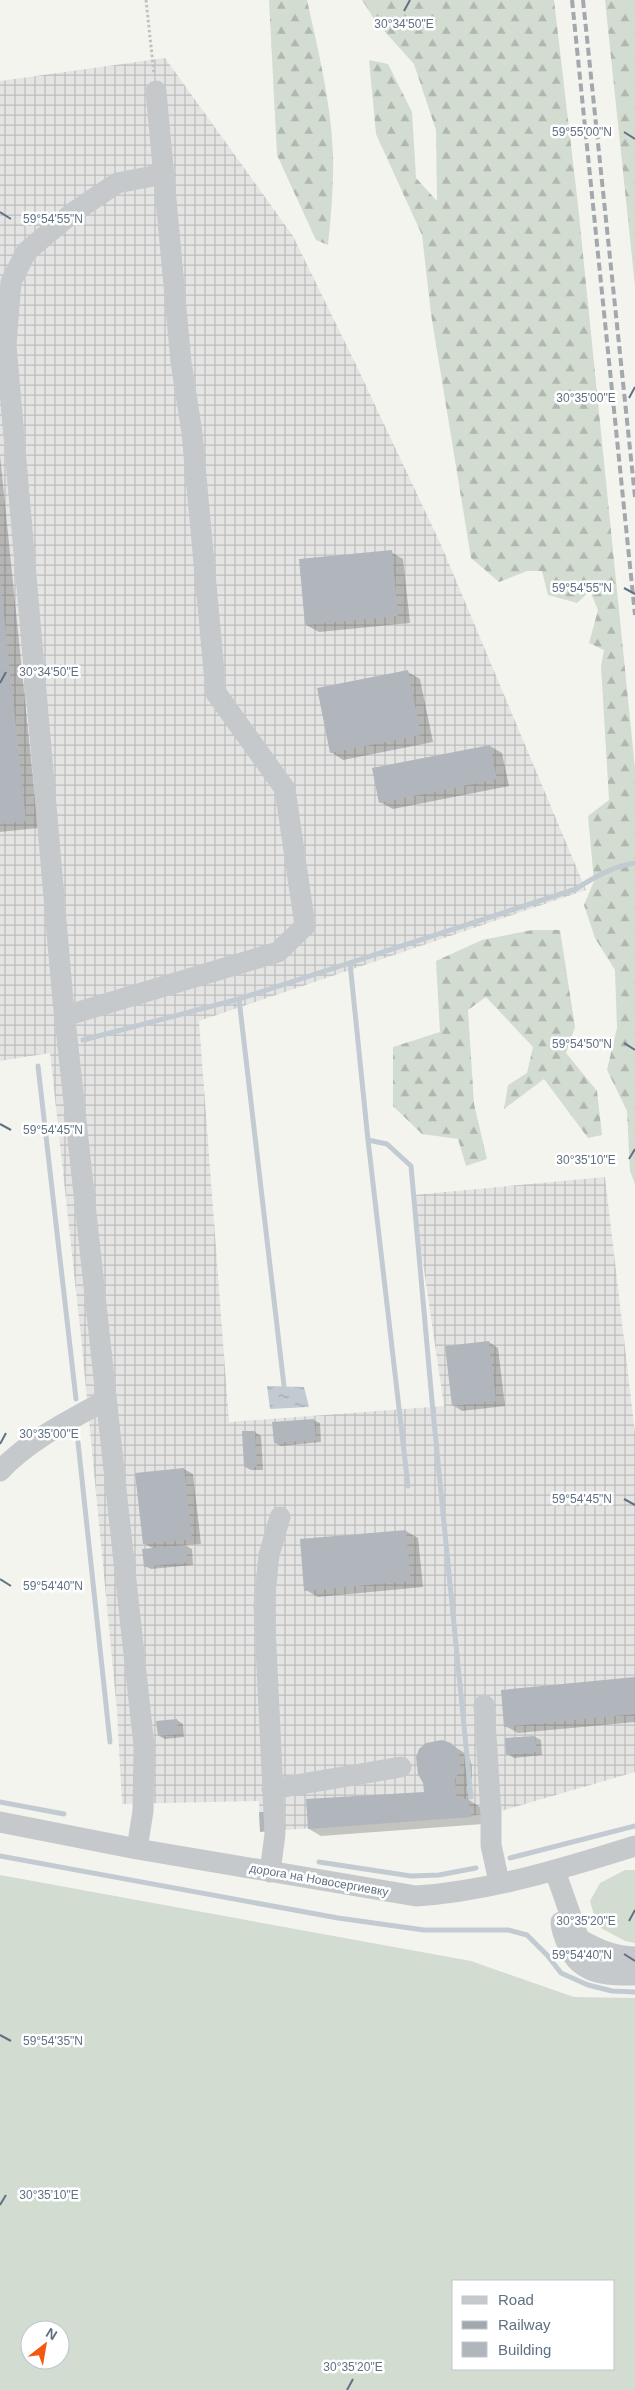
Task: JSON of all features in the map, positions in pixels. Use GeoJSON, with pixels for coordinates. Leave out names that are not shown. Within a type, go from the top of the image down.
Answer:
{"type":"FeatureCollection","features":[{"type":"Feature","properties":{"kind":"street"},"geometry":{"type":"LineString","coordinates":[[65,1016],[278,952],[306,926],[285,789],[216,693],[192,433],[182,362],[156,91]]}},
{"type":"Feature","properties":{"kind":"street"},"geometry":{"type":"LineString","coordinates":[[137,1849],[143,1811],[144,1746],[65,1016],[6,345],[11,282],[26,252],[71,214],[117,183],[164,174]]}},
{"type":"Feature","properties":{"kind":"street"},"geometry":{"type":"LineString","coordinates":[[0,1471],[10,1460],[61,1426],[106,1400]]}},
{"type":"Feature","properties":{"kind":"street"},"geometry":{"type":"LineString","coordinates":[[270,1872],[275,1834],[264,1605],[269,1555],[280,1517]]}},
{"type":"Feature","properties":{"kind":"street"},"geometry":{"type":"LineString","coordinates":[[484,1705],[491,1845],[499,1882]]}},
{"type":"Feature","properties":{"kind":"street"},"geometry":{"type":"LineString","coordinates":[[272,1789],[401,1767]]}},
{"type":"Feature","properties":{"kind":"street","name":"дорога на Новосергиевку"},"geometry":{"type":"LineString","coordinates":[[0,1822],[137,1849],[416,1896],[442,1894],[555,1871],[635,1846]]}},
{"type":"Feature","properties":{"kind":"street"},"geometry":{"type":"LineString","coordinates":[[555,1871],[579,1939],[600,1950],[625,1957],[635,1957]]}},
{"type":"Feature","properties":{"kind":"street"},"geometry":{"type":"LineString","coordinates":[[563,1897],[561,1925],[570,1954],[587,1969],[607,1975],[635,1975]]}},
{"type":"Feature","properties":{"kind":"path"},"geometry":{"type":"LineString","coordinates":[[146,0],[156,91]]}},
{"type":"Feature","properties":{"kind":"shaded area"},"geometry":{"type":"Polygon","coordinates":[[[165,58],[293,236],[442,547],[586,890],[199,1021],[229,1422],[444,1406],[413,1195],[605,1177],[635,1433],[635,1772],[491,1814],[260,1832],[259,1801],[122,1804],[117,1711],[81,1337],[50,1053],[0,1061],[0,81],[165,58]]]}},
{"type":"Feature","properties":{"kind":"green space"},"geometry":{"type":"Polygon","coordinates":[[[269,0],[307,0],[323,76],[332,135],[333,177],[328,245],[316,240],[277,155],[269,0]]]}},
{"type":"Feature","properties":{"kind":"green space"},"geometry":{"type":"Polygon","coordinates":[[[362,0],[554,0],[578,205],[635,768],[635,1184],[630,1171],[627,1111],[607,1070],[617,1028],[615,970],[595,938],[584,905],[594,881],[588,816],[609,800],[601,666],[604,650],[589,643],[598,610],[590,591],[577,603],[548,595],[542,571],[527,571],[499,582],[471,558],[431,314],[422,235],[376,134],[369,60],[388,64],[412,112],[416,178],[437,201],[436,130],[414,64],[376,22],[362,0]]]}},
{"type":"Feature","properties":{"kind":"green space"},"geometry":{"type":"Polygon","coordinates":[[[605,0],[635,0],[635,286],[605,0]]]}},
{"type":"Feature","properties":{"kind":"green space"},"geometry":{"type":"Polygon","coordinates":[[[532,930],[560,930],[575,1027],[566,1053],[597,1091],[602,1135],[588,1138],[544,1079],[504,1109],[508,1085],[527,1073],[533,1047],[486,997],[468,1010],[474,1104],[487,1159],[466,1166],[458,1139],[422,1134],[393,1106],[393,1047],[440,1032],[436,961],[482,940],[532,930]]]}},
{"type":"Feature","properties":{"kind":"green space"},"geometry":{"type":"Polygon","coordinates":[[[625,1870],[635,1870],[635,1943],[625,1941],[597,1926],[590,1901],[600,1883],[625,1870]]]}},
{"type":"Feature","properties":{"kind":"green space"},"geometry":{"type":"Polygon","coordinates":[[[0,1875],[471,1961],[574,1997],[635,1998],[635,2390],[0,2390],[0,1875]]]}},
{"type":"Feature","properties":{"kind":"water"},"geometry":{"type":"Polygon","coordinates":[[[267,1386],[304,1387],[309,1407],[270,1409],[267,1386]]]}},
{"type":"Feature","properties":{"kind":"building"},"geometry":{"type":"Polygon","coordinates":[[[392,550],[398,616],[305,625],[299,559],[392,550]]]}},
{"type":"Feature","properties":{"kind":"building"},"geometry":{"type":"Polygon","coordinates":[[[0,576],[26,821],[0,824],[0,576]]]}},
{"type":"Feature","properties":{"kind":"building"},"geometry":{"type":"Polygon","coordinates":[[[408,670],[421,735],[330,753],[317,688],[408,670]]]}},
{"type":"Feature","properties":{"kind":"building"},"geometry":{"type":"Polygon","coordinates":[[[490,745],[497,779],[379,803],[372,768],[490,745]]]}},
{"type":"Feature","properties":{"kind":"building"},"geometry":{"type":"Polygon","coordinates":[[[489,1341],[496,1401],[452,1406],[445,1346],[489,1341]]]}},
{"type":"Feature","properties":{"kind":"building"},"geometry":{"type":"Polygon","coordinates":[[[314,1419],[316,1440],[274,1443],[272,1422],[314,1419]]]}},
{"type":"Feature","properties":{"kind":"building"},"geometry":{"type":"Polygon","coordinates":[[[242,1431],[255,1431],[257,1467],[244,1467],[242,1431]]]}},
{"type":"Feature","properties":{"kind":"building"},"geometry":{"type":"Polygon","coordinates":[[[184,1468],[192,1539],[143,1544],[135,1473],[184,1468]]]}},
{"type":"Feature","properties":{"kind":"building"},"geometry":{"type":"Polygon","coordinates":[[[406,1530],[411,1581],[304,1591],[300,1539],[406,1530]]]}},
{"type":"Feature","properties":{"kind":"building"},"geometry":{"type":"Polygon","coordinates":[[[186,1545],[188,1562],[144,1567],[142,1549],[186,1545]]]}},
{"type":"Feature","properties":{"kind":"building"},"geometry":{"type":"Polygon","coordinates":[[[635,1677],[635,1714],[504,1727],[501,1690],[635,1677]]]}},
{"type":"Feature","properties":{"kind":"building"},"geometry":{"type":"Polygon","coordinates":[[[177,1719],[179,1734],[158,1736],[156,1721],[177,1719]]]}},
{"type":"Feature","properties":{"kind":"building"},"geometry":{"type":"Polygon","coordinates":[[[535,1736],[537,1752],[506,1755],[505,1738],[535,1736]]]}},
{"type":"Feature","properties":{"kind":"building"},"geometry":{"type":"Polygon","coordinates":[[[442,1740],[451,1743],[458,1751],[460,1771],[455,1779],[457,1799],[468,1799],[471,1817],[308,1829],[306,1799],[424,1792],[423,1783],[418,1774],[416,1757],[419,1749],[426,1743],[442,1740]]]}},
{"type":"Feature","properties":{"kind":"building"},"geometry":{"type":"Polygon","coordinates":[[[259,1812],[267,1812],[269,1831],[260,1832],[259,1812]]]}},
{"type":"Feature","properties":{"kind":"waterway"},"geometry":{"type":"LineString","coordinates":[[83,1040],[239,999],[576,889],[604,873],[635,863]]}},
{"type":"Feature","properties":{"kind":"waterway"},"geometry":{"type":"LineString","coordinates":[[350,963],[368,1140],[387,1144],[411,1166],[471,1797]]}},
{"type":"Feature","properties":{"kind":"waterway"},"geometry":{"type":"LineString","coordinates":[[239,999],[284,1386]]}},
{"type":"Feature","properties":{"kind":"waterway"},"geometry":{"type":"LineString","coordinates":[[38,1066],[76,1399]]}},
{"type":"Feature","properties":{"kind":"waterway"},"geometry":{"type":"LineString","coordinates":[[368,1140],[408,1486]]}},
{"type":"Feature","properties":{"kind":"waterway"},"geometry":{"type":"LineString","coordinates":[[78,1442],[110,1742]]}},
{"type":"Feature","properties":{"kind":"waterway"},"geometry":{"type":"LineString","coordinates":[[0,1802],[64,1814]]}},
{"type":"Feature","properties":{"kind":"waterway"},"geometry":{"type":"LineString","coordinates":[[510,1858],[635,1826]]}},
{"type":"Feature","properties":{"kind":"waterway"},"geometry":{"type":"LineString","coordinates":[[0,1856],[338,1918],[424,1930],[508,1930],[527,1935],[547,1955],[561,1973],[588,1985],[612,1991],[635,1992]]}},
{"type":"Feature","properties":{"kind":"waterway"},"geometry":{"type":"LineString","coordinates":[[319,1862],[411,1876],[439,1875],[476,1868]]}},
{"type":"Feature","properties":{"kind":"railway"},"geometry":{"type":"LineString","coordinates":[[572,0],[635,615]]}},
{"type":"Feature","properties":{"kind":"railway"},"geometry":{"type":"LineString","coordinates":[[583,0],[635,497]]}}]}
